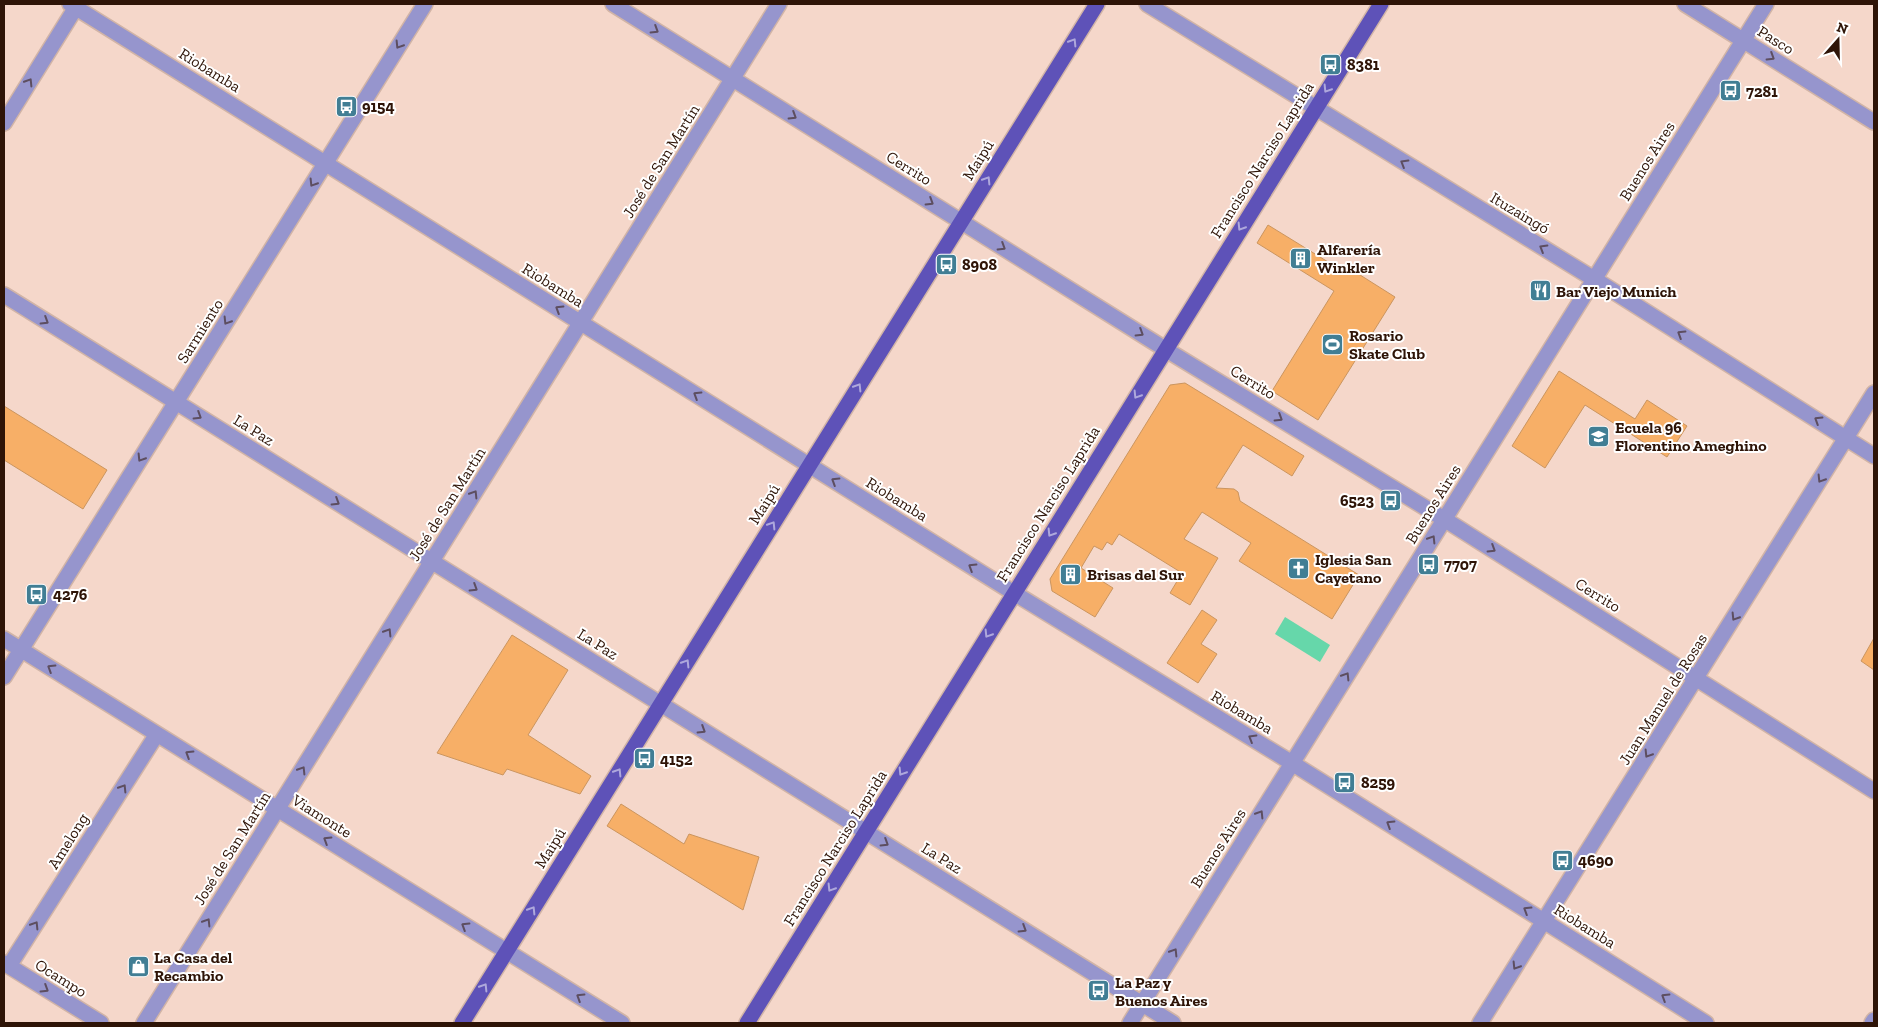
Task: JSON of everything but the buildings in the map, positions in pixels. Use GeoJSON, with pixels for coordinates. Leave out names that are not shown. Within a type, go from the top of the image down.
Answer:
{"type":"FeatureCollection","features":[{"type":"Feature","properties":{"kind":"main road","name":"Maipú"},"geometry":{"type":"LineString","coordinates":[[462,1023],[1097,4]]}},
{"type":"Feature","properties":{"kind":"main road","name":"Francisco Narciso Laprida"},"geometry":{"type":"LineString","coordinates":[[747,1023],[1314,108],[1381,4]]}},
{"type":"Feature","properties":{"kind":"street","name":"Sarmiento"},"geometry":{"type":"LineString","coordinates":[[4,677],[425,4]]}},
{"type":"Feature","properties":{"kind":"street","name":"Cerrito"},"geometry":{"type":"LineString","coordinates":[[614,4],[1165,349],[1444,520],[1874,791]]}},
{"type":"Feature","properties":{"kind":"street","name":"José de San Martín"},"geometry":{"type":"LineString","coordinates":[[144,1023],[779,4]]}},
{"type":"Feature","properties":{"kind":"street","name":"Ituzaingó"},"geometry":{"type":"LineString","coordinates":[[1147,4],[1594,279],[1874,456]]}},
{"type":"Feature","properties":{"kind":"street","name":"Pasco"},"geometry":{"type":"LineString","coordinates":[[1685,4],[1874,122]]}},
{"type":"Feature","properties":{"kind":"street","name":"Buenos Aires"},"geometry":{"type":"LineString","coordinates":[[1130,1023],[1766,4]]}},
{"type":"Feature","properties":{"kind":"street","name":"Riobamba"},"geometry":{"type":"LineString","coordinates":[[74,5],[1706,1023]]}},
{"type":"Feature","properties":{"kind":"street"},"geometry":{"type":"LineString","coordinates":[[4,123],[74,5]]}},
{"type":"Feature","properties":{"kind":"street","name":"La Paz"},"geometry":{"type":"LineString","coordinates":[[4,295],[1173,1023]]}},
{"type":"Feature","properties":{"kind":"street","name":"Juan Manuel de Rosas"},"geometry":{"type":"LineString","coordinates":[[1480,1023],[1874,393]]}},
{"type":"Feature","properties":{"kind":"street","name":"Viamonte"},"geometry":{"type":"LineString","coordinates":[[4,638],[622,1023]]}},
{"type":"Feature","properties":{"kind":"street","name":"Amelong"},"geometry":{"type":"LineString","coordinates":[[6,965],[157,734]]}},
{"type":"Feature","properties":{"kind":"street","name":"Ocampo"},"geometry":{"type":"LineString","coordinates":[[6,965],[101,1023]]}},
{"type":"Feature","properties":{"kind":"shaded area"},"geometry":{"type":"Polygon","coordinates":[[[1285,617],[1330,645],[1320,662],[1275,634],[1285,617]]]}},
{"type":"Feature","properties":{"kind":"place","name":"8381"},"geometry":{"type":"Point","coordinates":[1331,64]}},
{"type":"Feature","properties":{"kind":"place","name":"7281"},"geometry":{"type":"Point","coordinates":[1730,91]}},
{"type":"Feature","properties":{"kind":"place","name":"9154"},"geometry":{"type":"Point","coordinates":[346,106]}},
{"type":"Feature","properties":{"kind":"place","name":"Alfarería Winkler"},"geometry":{"type":"Point","coordinates":[1301,258]}},
{"type":"Feature","properties":{"kind":"place","name":"8908"},"geometry":{"type":"Point","coordinates":[946,264]}},
{"type":"Feature","properties":{"kind":"place","name":"Bar Viejo Munich"},"geometry":{"type":"Point","coordinates":[1540,291]}},
{"type":"Feature","properties":{"kind":"place","name":"Rosario Skate Club"},"geometry":{"type":"Point","coordinates":[1333,344]}},
{"type":"Feature","properties":{"kind":"place","name":"Ecuela 96 Florentino Ameghino"},"geometry":{"type":"Point","coordinates":[1599,436]}},
{"type":"Feature","properties":{"kind":"place","name":"6523"},"geometry":{"type":"Point","coordinates":[1390,500]}},
{"type":"Feature","properties":{"kind":"place","name":"7707"},"geometry":{"type":"Point","coordinates":[1428,564]}},
{"type":"Feature","properties":{"kind":"place","name":"Iglesia San Cayetano"},"geometry":{"type":"Point","coordinates":[1299,568]}},
{"type":"Feature","properties":{"kind":"place","name":"Brisas del Sur"},"geometry":{"type":"Point","coordinates":[1071,574]}},
{"type":"Feature","properties":{"kind":"place","name":"4276"},"geometry":{"type":"Point","coordinates":[37,594]}},
{"type":"Feature","properties":{"kind":"place","name":"4152"},"geometry":{"type":"Point","coordinates":[644,759]}},
{"type":"Feature","properties":{"kind":"place","name":"8259"},"geometry":{"type":"Point","coordinates":[1345,782]}},
{"type":"Feature","properties":{"kind":"place","name":"4690"},"geometry":{"type":"Point","coordinates":[1562,860]}},
{"type":"Feature","properties":{"kind":"place","name":"La Casa del Recambio"},"geometry":{"type":"Point","coordinates":[138,966]}},
{"type":"Feature","properties":{"kind":"place","name":"La Paz y Buenos Aires"},"geometry":{"type":"Point","coordinates":[1099,991]}}]}
